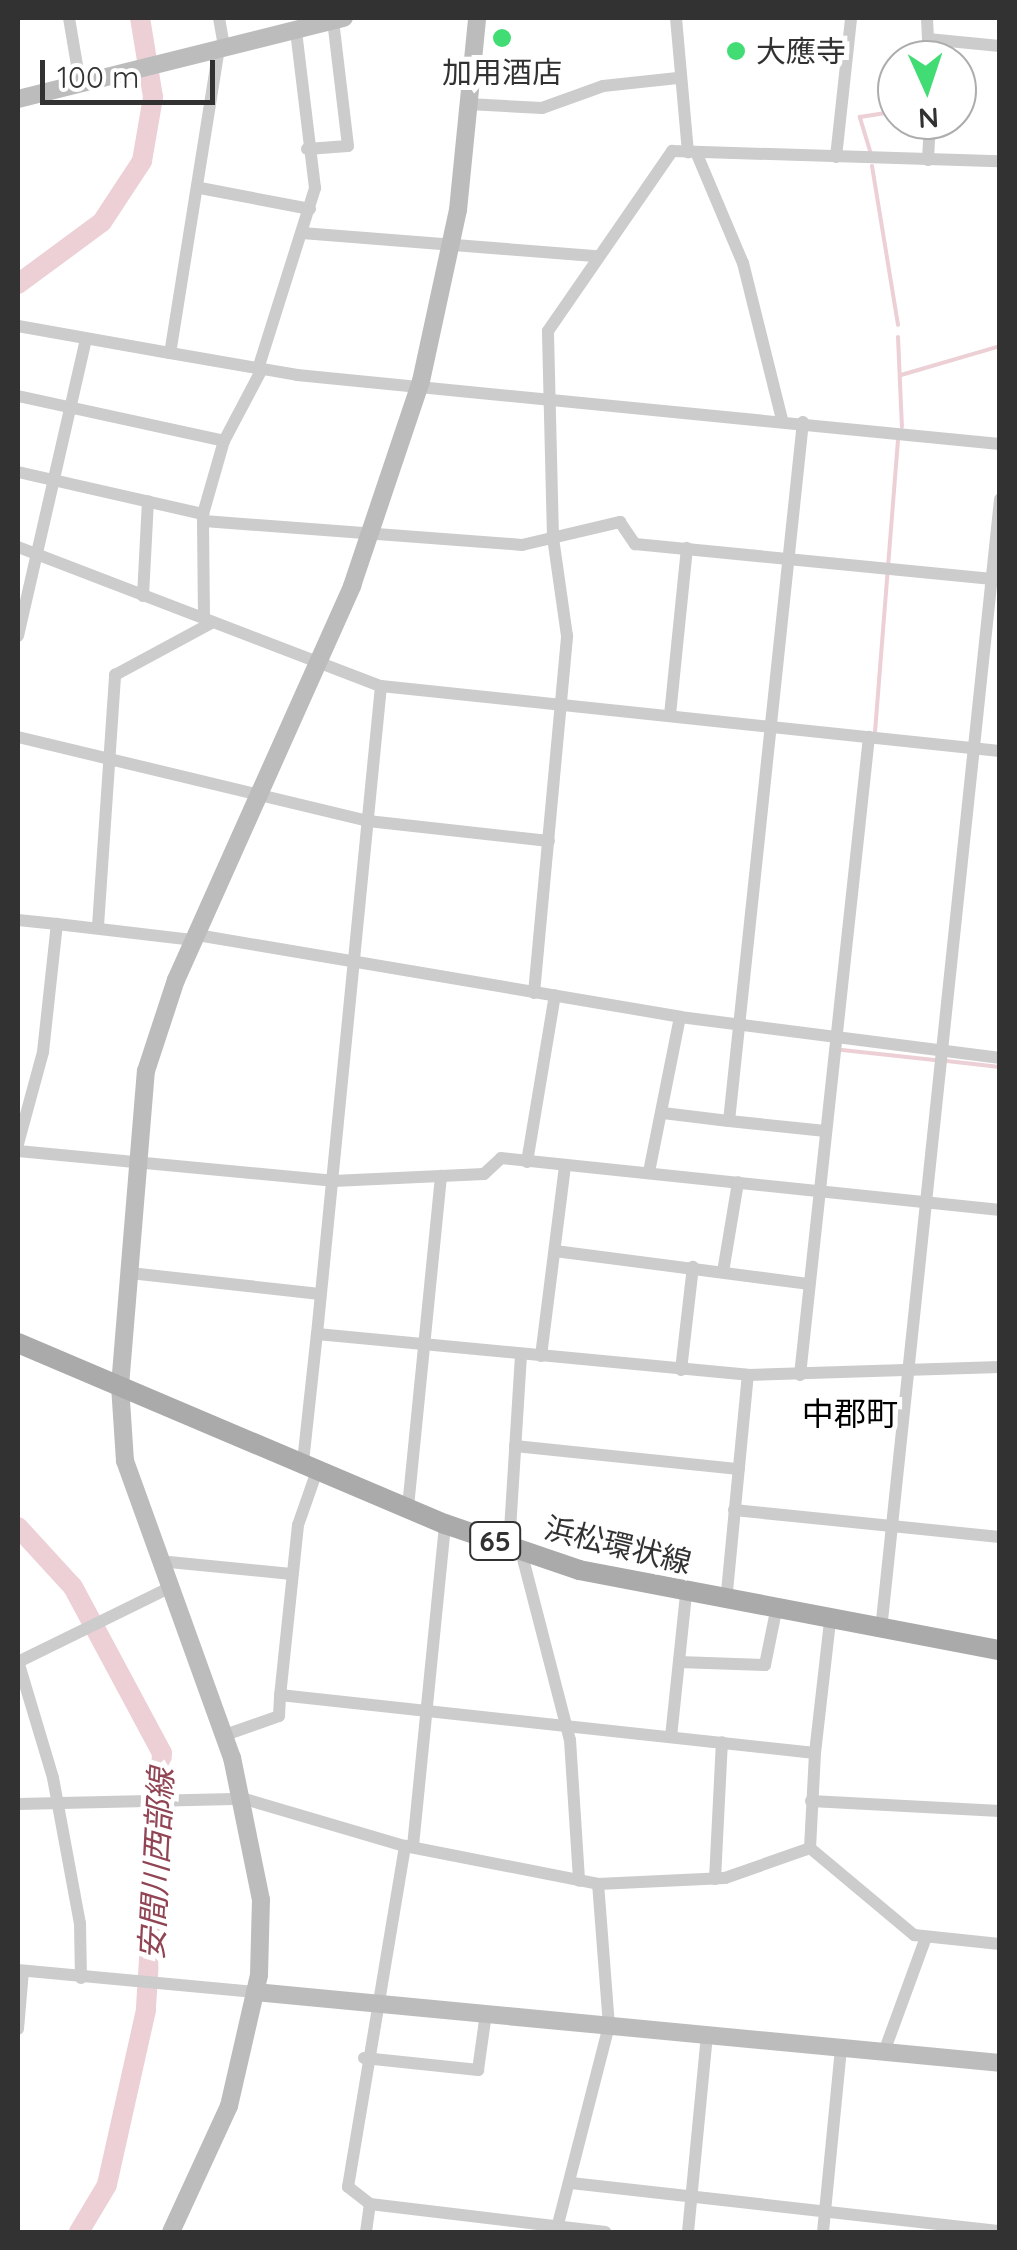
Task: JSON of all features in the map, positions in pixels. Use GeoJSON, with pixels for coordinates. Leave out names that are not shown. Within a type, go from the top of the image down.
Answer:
{"type":"FeatureCollection","features":[{"type":"Feature","properties":{"kind":"main road","name":"浜松環状線"},"geometry":{"type":"LineString","coordinates":[[18,1343],[445,1524],[514,1548],[686,1594],[1000,1650]]}},
{"type":"Feature","properties":{"kind":"street"},"geometry":{"type":"LineString","coordinates":[[69,18],[80,83]]}},
{"type":"Feature","properties":{"kind":"street"},"geometry":{"type":"LineString","coordinates":[[170,353],[221,48],[219,18]]}},
{"type":"Feature","properties":{"kind":"street"},"geometry":{"type":"LineString","coordinates":[[171,2232],[216,2145],[255,1992],[261,1900],[244,1799],[225,1735],[125,1461],[120,1386],[146,1071],[195,937],[263,792],[311,662],[370,528],[422,381],[450,238],[477,18]]}},
{"type":"Feature","properties":{"kind":"street"},"geometry":{"type":"LineString","coordinates":[[676,18],[678,78],[692,152],[743,263],[782,420]]}},
{"type":"Feature","properties":{"kind":"street"},"geometry":{"type":"LineString","coordinates":[[836,157],[851,18]]}},
{"type":"Feature","properties":{"kind":"street"},"geometry":{"type":"LineString","coordinates":[[927,18],[928,39],[1000,46]]}},
{"type":"Feature","properties":{"kind":"street"},"geometry":{"type":"LineString","coordinates":[[18,99],[298,25],[338,19],[348,146],[306,149]]}},
{"type":"Feature","properties":{"kind":"street"},"geometry":{"type":"LineString","coordinates":[[207,621],[203,517],[224,440],[260,369],[310,208],[298,25]]}},
{"type":"Feature","properties":{"kind":"street"},"geometry":{"type":"LineString","coordinates":[[468,104],[542,108],[603,86],[678,78]]}},
{"type":"Feature","properties":{"kind":"street"},"geometry":{"type":"LineString","coordinates":[[928,160],[929,140]]}},
{"type":"Feature","properties":{"kind":"street"},"geometry":{"type":"LineString","coordinates":[[534,992],[567,636],[552,538],[548,330],[672,151],[999,160]]}},
{"type":"Feature","properties":{"kind":"street"},"geometry":{"type":"LineString","coordinates":[[200,188],[310,208]]}},
{"type":"Feature","properties":{"kind":"street"},"geometry":{"type":"LineString","coordinates":[[302,233],[450,238],[596,256]]}},
{"type":"Feature","properties":{"kind":"street"},"geometry":{"type":"LineString","coordinates":[[18,326],[260,369],[422,381],[1000,444]]}},
{"type":"Feature","properties":{"kind":"street"},"geometry":{"type":"LineString","coordinates":[[18,636],[86,340]]}},
{"type":"Feature","properties":{"kind":"street"},"geometry":{"type":"LineString","coordinates":[[18,396],[224,440]]}},
{"type":"Feature","properties":{"kind":"street"},"geometry":{"type":"LineString","coordinates":[[729,1120],[803,422]]}},
{"type":"Feature","properties":{"kind":"street"},"geometry":{"type":"LineString","coordinates":[[18,472],[203,517],[370,528],[522,545],[620,522],[625,540],[992,579]]}},
{"type":"Feature","properties":{"kind":"street"},"geometry":{"type":"LineString","coordinates":[[881,1630],[1000,499]]}},
{"type":"Feature","properties":{"kind":"street"},"geometry":{"type":"LineString","coordinates":[[143,596],[148,501]]}},
{"type":"Feature","properties":{"kind":"street"},"geometry":{"type":"LineString","coordinates":[[18,547],[382,686],[1000,750]]}},
{"type":"Feature","properties":{"kind":"street"},"geometry":{"type":"LineString","coordinates":[[670,714],[687,548]]}},
{"type":"Feature","properties":{"kind":"street"},"geometry":{"type":"LineString","coordinates":[[98,926],[114,759],[116,675],[207,621]]}},
{"type":"Feature","properties":{"kind":"street"},"geometry":{"type":"LineString","coordinates":[[225,1735],[279,1716],[291,1574],[310,1465],[320,1294],[382,686]]}},
{"type":"Feature","properties":{"kind":"street"},"geometry":{"type":"LineString","coordinates":[[800,1375],[868,736]]}},
{"type":"Feature","properties":{"kind":"street"},"geometry":{"type":"LineString","coordinates":[[18,737],[263,792],[368,820],[549,840]]}},
{"type":"Feature","properties":{"kind":"street"},"geometry":{"type":"LineString","coordinates":[[18,920],[195,937],[680,1017],[1000,1058]]}},
{"type":"Feature","properties":{"kind":"street"},"geometry":{"type":"LineString","coordinates":[[18,1144],[43,1052],[57,924]]}},
{"type":"Feature","properties":{"kind":"street"},"geometry":{"type":"LineString","coordinates":[[527,1162],[555,994]]}},
{"type":"Feature","properties":{"kind":"street"},"geometry":{"type":"LineString","coordinates":[[649,1172],[680,1017]]}},
{"type":"Feature","properties":{"kind":"street"},"geometry":{"type":"LineString","coordinates":[[662,1113],[825,1130]]}},
{"type":"Feature","properties":{"kind":"street"},"geometry":{"type":"LineString","coordinates":[[18,1152],[333,1181],[484,1174],[501,1158],[1000,1210]]}},
{"type":"Feature","properties":{"kind":"street"},"geometry":{"type":"LineString","coordinates":[[541,1356],[565,1166]]}},
{"type":"Feature","properties":{"kind":"street"},"geometry":{"type":"LineString","coordinates":[[408,1507],[441,1176]]}},
{"type":"Feature","properties":{"kind":"street"},"geometry":{"type":"LineString","coordinates":[[723,1272],[738,1182]]}},
{"type":"Feature","properties":{"kind":"street"},"geometry":{"type":"LineString","coordinates":[[555,1251],[808,1284]]}},
{"type":"Feature","properties":{"kind":"street"},"geometry":{"type":"LineString","coordinates":[[681,1370],[693,1267]]}},
{"type":"Feature","properties":{"kind":"street"},"geometry":{"type":"LineString","coordinates":[[130,1274],[320,1294]]}},
{"type":"Feature","properties":{"kind":"street"},"geometry":{"type":"LineString","coordinates":[[317,1334],[748,1376],[1000,1366]]}},
{"type":"Feature","properties":{"kind":"street"},"geometry":{"type":"LineString","coordinates":[[521,1354],[514,1548],[566,1726],[579,1881]]}},
{"type":"Feature","properties":{"kind":"street"},"geometry":{"type":"LineString","coordinates":[[726,1602],[748,1376]]}},
{"type":"Feature","properties":{"kind":"street"},"geometry":{"type":"LineString","coordinates":[[515,1446],[738,1469]]}},
{"type":"Feature","properties":{"kind":"street"},"geometry":{"type":"LineString","coordinates":[[734,1510],[1000,1536]]}},
{"type":"Feature","properties":{"kind":"street"},"geometry":{"type":"LineString","coordinates":[[445,1524],[409,1846],[364,2058],[348,2187],[370,2204],[557,2230],[605,2232]]}},
{"type":"Feature","properties":{"kind":"street"},"geometry":{"type":"LineString","coordinates":[[159,1561],[291,1574]]}},
{"type":"Feature","properties":{"kind":"street"},"geometry":{"type":"LineString","coordinates":[[81,1978],[57,1802],[18,1662],[171,1586]]}},
{"type":"Feature","properties":{"kind":"street"},"geometry":{"type":"LineString","coordinates":[[671,1737],[686,1594]]}},
{"type":"Feature","properties":{"kind":"street"},"geometry":{"type":"LineString","coordinates":[[679,1662],[765,1664],[776,1611]]}},
{"type":"Feature","properties":{"kind":"street"},"geometry":{"type":"LineString","coordinates":[[830,1621],[810,1801],[810,1848],[883,1914],[926,1937],[1000,1944]]}},
{"type":"Feature","properties":{"kind":"street"},"geometry":{"type":"LineString","coordinates":[[280,1695],[815,1753]]}},
{"type":"Feature","properties":{"kind":"street"},"geometry":{"type":"LineString","coordinates":[[716,1879],[722,1742]]}},
{"type":"Feature","properties":{"kind":"street"},"geometry":{"type":"LineString","coordinates":[[18,1804],[158,1794],[244,1799],[409,1846],[598,1884],[716,1879],[810,1848]]}},
{"type":"Feature","properties":{"kind":"street"},"geometry":{"type":"LineString","coordinates":[[810,1801],[1000,1811]]}},
{"type":"Feature","properties":{"kind":"street"},"geometry":{"type":"LineString","coordinates":[[557,2230],[609,2026],[598,1884]]}},
{"type":"Feature","properties":{"kind":"street"},"geometry":{"type":"LineString","coordinates":[[884,2052],[926,1937]]}},
{"type":"Feature","properties":{"kind":"street"},"geometry":{"type":"LineString","coordinates":[[18,2029],[20,1971],[1000,2063]]}},
{"type":"Feature","properties":{"kind":"street"},"geometry":{"type":"LineString","coordinates":[[364,2058],[478,2070],[486,2013]]}},
{"type":"Feature","properties":{"kind":"street"},"geometry":{"type":"LineString","coordinates":[[688,2232],[706,2036]]}},
{"type":"Feature","properties":{"kind":"street"},"geometry":{"type":"LineString","coordinates":[[823,2232],[841,2048]]}},
{"type":"Feature","properties":{"kind":"street"},"geometry":{"type":"LineString","coordinates":[[571,2182],[691,2200],[1000,2232]]}},
{"type":"Feature","properties":{"kind":"street"},"geometry":{"type":"LineString","coordinates":[[366,2232],[370,2204]]}},
{"type":"Feature","properties":{"kind":"waterway"},"geometry":{"type":"LineString","coordinates":[[18,284],[102,222],[142,161],[153,97],[140,18]]}},
{"type":"Feature","properties":{"kind":"waterway"},"geometry":{"type":"LineString","coordinates":[[871,154],[860,117],[877,114]]}},
{"type":"Feature","properties":{"kind":"waterway"},"geometry":{"type":"LineString","coordinates":[[872,166],[898,325]]}},
{"type":"Feature","properties":{"kind":"waterway"},"geometry":{"type":"LineString","coordinates":[[898,337],[902,427]]}},
{"type":"Feature","properties":{"kind":"waterway"},"geometry":{"type":"LineString","coordinates":[[901,375],[1000,346]]}},
{"type":"Feature","properties":{"kind":"waterway"},"geometry":{"type":"LineString","coordinates":[[875,732],[898,441]]}},
{"type":"Feature","properties":{"kind":"waterway"},"geometry":{"type":"LineString","coordinates":[[842,1050],[934,1060]]}},
{"type":"Feature","properties":{"kind":"waterway"},"geometry":{"type":"LineString","coordinates":[[947,1061],[1000,1067]]}},
{"type":"Feature","properties":{"kind":"waterway","name":"安間川西部線"},"geometry":{"type":"LineString","coordinates":[[18,1527],[73,1587],[162,1753],[146,2010],[107,2185],[79,2232]]}},
{"type":"Feature","properties":{"kind":"place","name":"加用酒店"},"geometry":{"type":"Point","coordinates":[502,38]}},
{"type":"Feature","properties":{"kind":"place","name":"大應寺"},"geometry":{"type":"Point","coordinates":[736,51]}},
{"type":"Feature","properties":{"kind":"district","name":"中郡町"},"geometry":{"type":"Point","coordinates":[850,1413]}}]}
